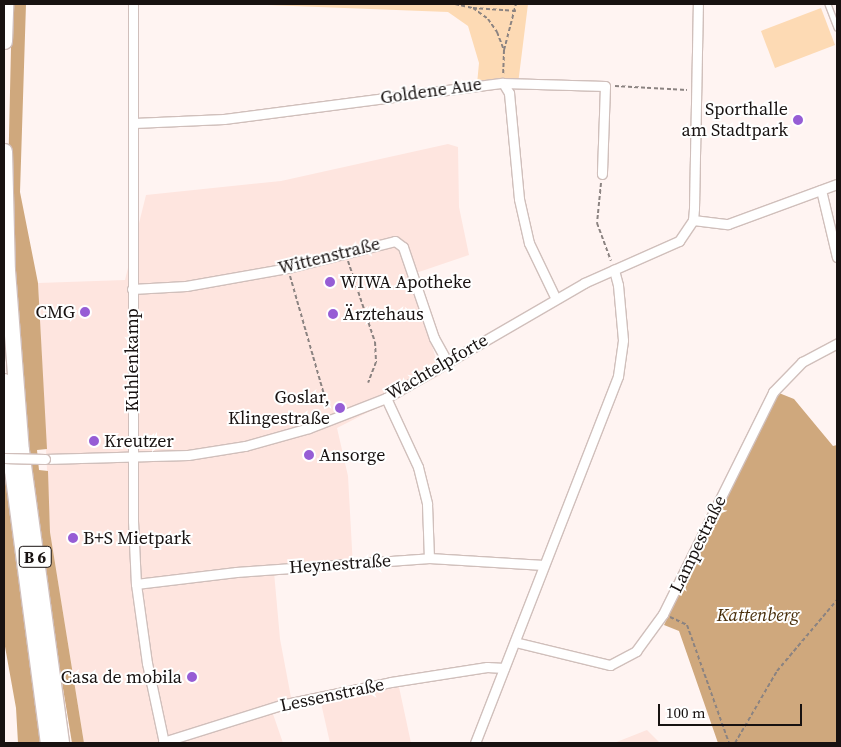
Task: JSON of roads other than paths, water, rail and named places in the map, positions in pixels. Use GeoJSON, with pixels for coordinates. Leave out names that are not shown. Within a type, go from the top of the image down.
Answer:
{"type":"FeatureCollection","features":[{"type":"Feature","properties":{"kind":"highway"},"geometry":{"type":"LineString","coordinates":[[4,41],[5,4]]}},
{"type":"Feature","properties":{"kind":"highway","name":"B 6"},"geometry":{"type":"LineString","coordinates":[[4,151],[7,270],[20,433],[61,743]]}},
{"type":"Feature","properties":{"kind":"highway","name":"B 6"},"geometry":{"type":"LineString","coordinates":[[4,381],[12,470],[48,743]]}},
{"type":"Feature","properties":{"kind":"street","name":"Kuhlenkamp"},"geometry":{"type":"LineString","coordinates":[[133,4],[132,459],[136,584],[147,663],[164,742]]}},
{"type":"Feature","properties":{"kind":"street"},"geometry":{"type":"LineString","coordinates":[[698,4],[693,220],[728,224],[837,184]]}},
{"type":"Feature","properties":{"kind":"street","name":"Goldene Aue"},"geometry":{"type":"LineString","coordinates":[[134,123],[224,119],[503,83],[509,93],[519,199],[529,243],[556,299]]}},
{"type":"Feature","properties":{"kind":"street"},"geometry":{"type":"LineString","coordinates":[[503,83],[605,86],[602,174]]}},
{"type":"Feature","properties":{"kind":"street"},"geometry":{"type":"LineString","coordinates":[[821,190],[837,257]]}},
{"type":"Feature","properties":{"kind":"street","name":"Wachtelpforte"},"geometry":{"type":"LineString","coordinates":[[4,458],[132,459],[188,455],[268,441],[386,398],[556,299],[679,241],[693,220]]}},
{"type":"Feature","properties":{"kind":"street","name":"Wittenstraße"},"geometry":{"type":"LineString","coordinates":[[132,289],[186,286],[288,268],[386,241],[395,241],[403,246],[434,338],[447,361]]}},
{"type":"Feature","properties":{"kind":"street"},"geometry":{"type":"LineString","coordinates":[[475,743],[620,367],[622,308],[614,270]]}},
{"type":"Feature","properties":{"kind":"street","name":"Lampestraße"},"geometry":{"type":"LineString","coordinates":[[515,642],[610,665],[636,651],[663,614],[773,392],[802,362],[837,343]]}},
{"type":"Feature","properties":{"kind":"street"},"geometry":{"type":"LineString","coordinates":[[386,398],[418,467],[427,504],[429,558]]}},
{"type":"Feature","properties":{"kind":"street","name":"Heynestraße"},"geometry":{"type":"LineString","coordinates":[[136,584],[236,572],[429,558],[544,565]]}},
{"type":"Feature","properties":{"kind":"street","name":"Lessenstraße"},"geometry":{"type":"LineString","coordinates":[[164,742],[281,705],[391,682],[487,667],[504,668]]}},
{"type":"Feature","properties":{"kind":"lane"},"geometry":{"type":"LineString","coordinates":[[828,4],[837,27]]}},
{"type":"Feature","properties":{"kind":"place","name":"Sporthalle am Stadtpark"},"geometry":{"type":"Point","coordinates":[798,120]}},
{"type":"Feature","properties":{"kind":"place","name":"WIWA Apotheke"},"geometry":{"type":"Point","coordinates":[330,282]}},
{"type":"Feature","properties":{"kind":"place","name":"CMG"},"geometry":{"type":"Point","coordinates":[85,312]}},
{"type":"Feature","properties":{"kind":"place","name":"Ärztehaus"},"geometry":{"type":"Point","coordinates":[333,314]}},
{"type":"Feature","properties":{"kind":"place","name":"Goslar, Klingestraße"},"geometry":{"type":"Point","coordinates":[340,408]}},
{"type":"Feature","properties":{"kind":"place","name":"Kreutzer"},"geometry":{"type":"Point","coordinates":[94,441]}},
{"type":"Feature","properties":{"kind":"place","name":"Ansorge"},"geometry":{"type":"Point","coordinates":[309,455]}},
{"type":"Feature","properties":{"kind":"place","name":"B+S Mietpark"},"geometry":{"type":"Point","coordinates":[73,538]}},
{"type":"Feature","properties":{"kind":"place","name":"Casa de mobila"},"geometry":{"type":"Point","coordinates":[192,677]}},
{"type":"Feature","properties":{"kind":"park label","name":"Kattenberg"},"geometry":{"type":"Point","coordinates":[758,615]}}]}
